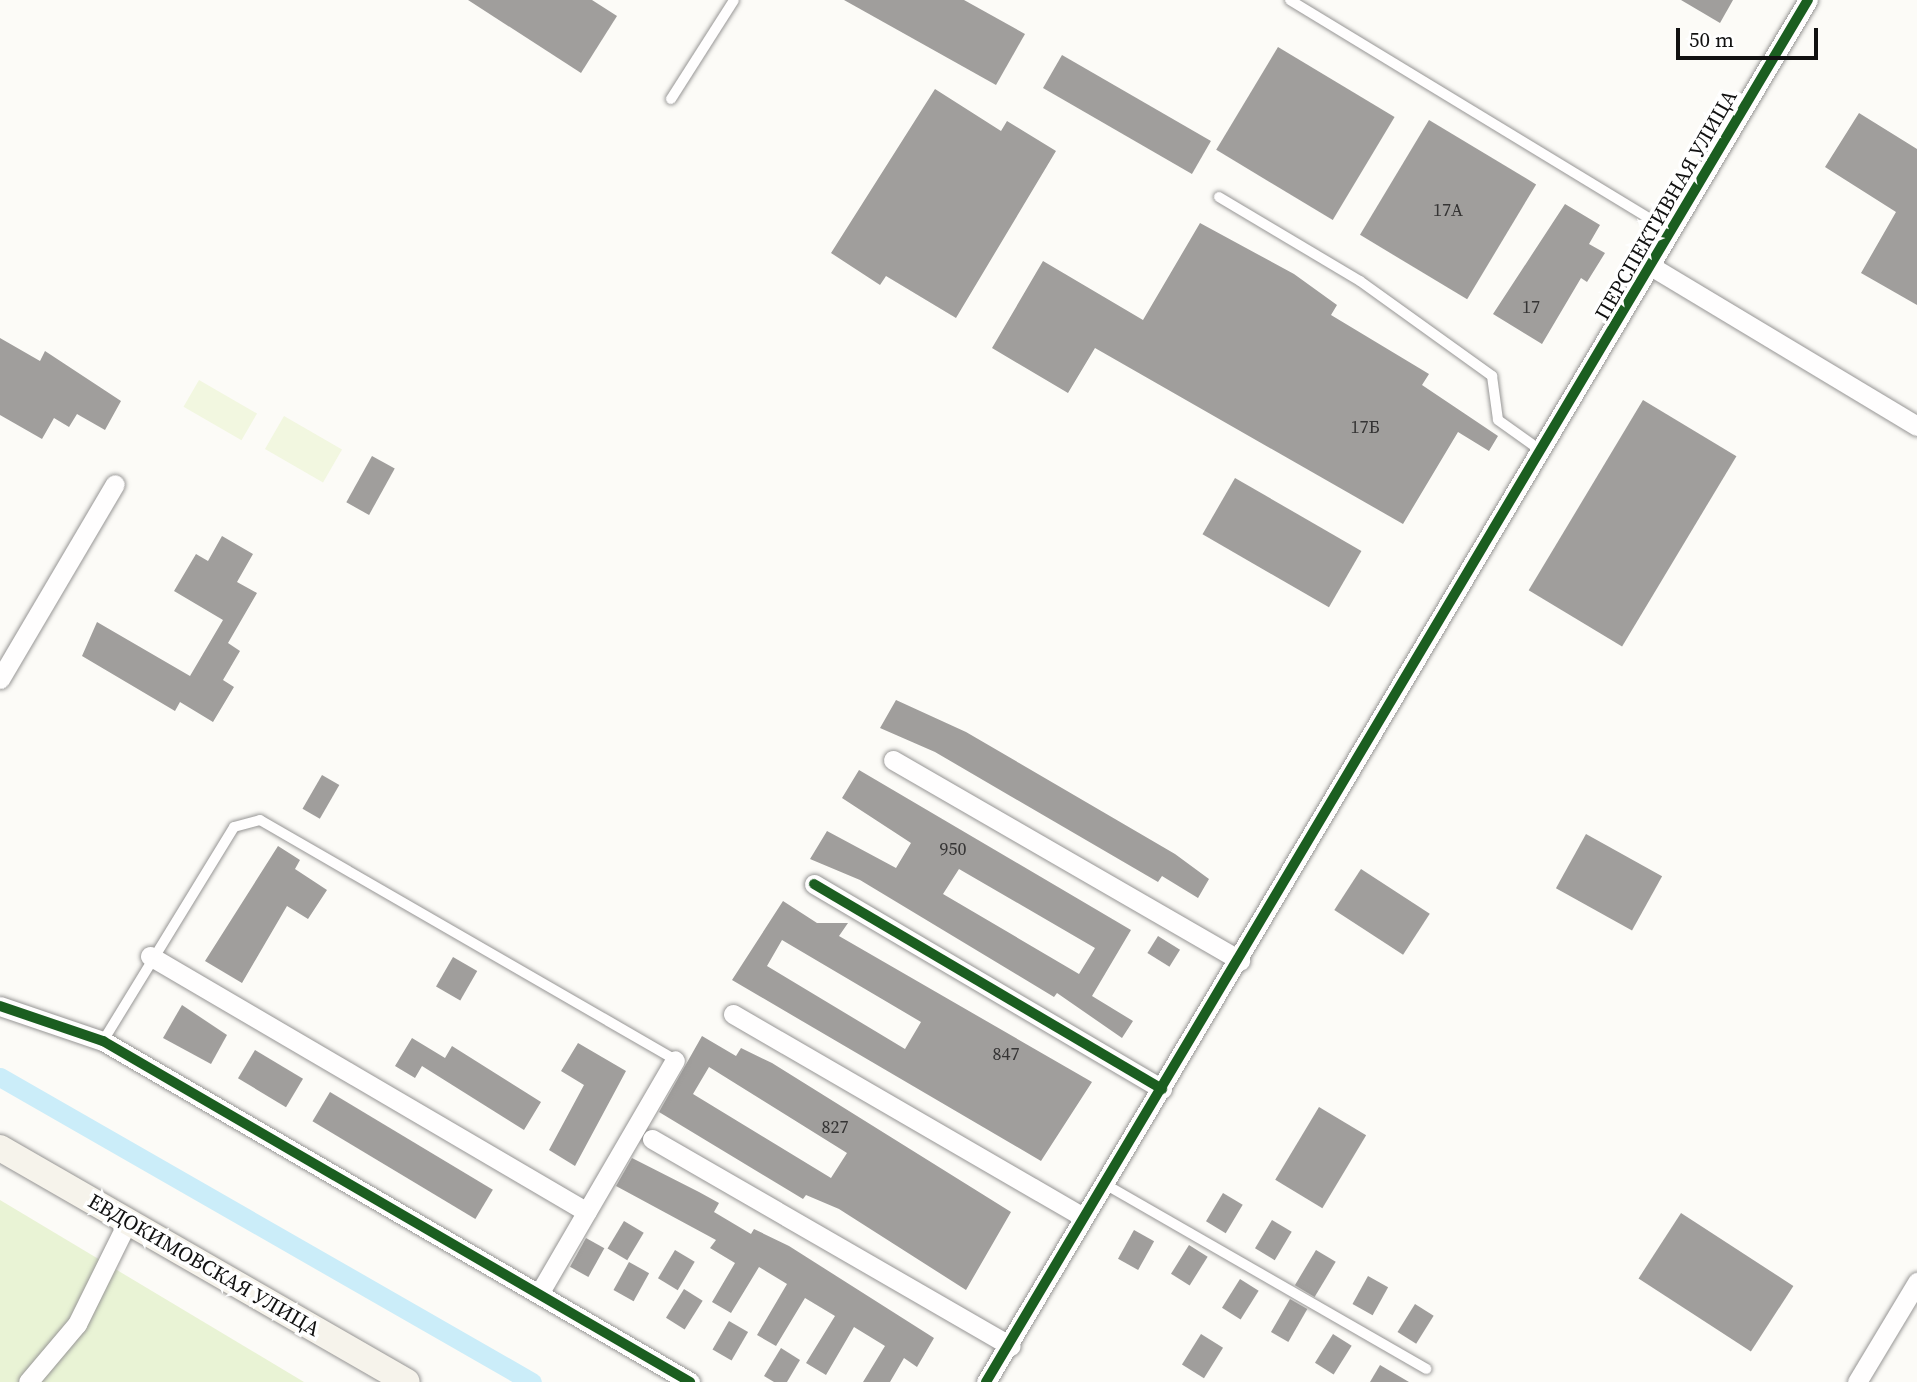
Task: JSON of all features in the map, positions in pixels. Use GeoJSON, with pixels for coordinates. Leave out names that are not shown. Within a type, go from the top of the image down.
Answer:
{"type":"FeatureCollection","features":[{"type":"Feature","properties":{"kind":"main road","name":"ЕВДОКИМОВСКАЯ УЛИЦА"},"geometry":{"type":"LineString","coordinates":[[0,1149],[128,1221],[395,1379]]}},
{"type":"Feature","properties":{"kind":"street","name":"ПЕРСПЕКТИВНАЯ УЛИЦА"},"geometry":{"type":"LineString","coordinates":[[986,1382],[1010,1346],[1081,1216],[1240,960],[1362,740],[1654,268],[1808,0]]}},
{"type":"Feature","properties":{"kind":"street"},"geometry":{"type":"LineString","coordinates":[[1654,268],[1917,425]]}},
{"type":"Feature","properties":{"kind":"street"},"geometry":{"type":"LineString","coordinates":[[0,679],[115,484]]}},
{"type":"Feature","properties":{"kind":"street"},"geometry":{"type":"LineString","coordinates":[[893,760],[1240,960]]}},
{"type":"Feature","properties":{"kind":"street"},"geometry":{"type":"LineString","coordinates":[[814,884],[1162,1089]]}},
{"type":"Feature","properties":{"kind":"street"},"geometry":{"type":"LineString","coordinates":[[150,956],[587,1212]]}},
{"type":"Feature","properties":{"kind":"street"},"geometry":{"type":"LineString","coordinates":[[0,1006],[103,1041],[540,1292],[690,1382]]}},
{"type":"Feature","properties":{"kind":"street"},"geometry":{"type":"LineString","coordinates":[[733,1014],[1081,1216]]}},
{"type":"Feature","properties":{"kind":"street"},"geometry":{"type":"LineString","coordinates":[[540,1292],[675,1060]]}},
{"type":"Feature","properties":{"kind":"street"},"geometry":{"type":"LineString","coordinates":[[652,1139],[1010,1346]]}},
{"type":"Feature","properties":{"kind":"street"},"geometry":{"type":"LineString","coordinates":[[28,1382],[77,1324],[128,1221]]}},
{"type":"Feature","properties":{"kind":"street"},"geometry":{"type":"LineString","coordinates":[[1857,1382],[1917,1282]]}},
{"type":"Feature","properties":{"kind":"lane"},"geometry":{"type":"LineString","coordinates":[[671,99],[734,0]]}},
{"type":"Feature","properties":{"kind":"lane"},"geometry":{"type":"LineString","coordinates":[[1290,0],[1674,233]]}},
{"type":"Feature","properties":{"kind":"lane"},"geometry":{"type":"LineString","coordinates":[[1220,197],[1360,281],[1492,376],[1498,420],[1540,450]]}},
{"type":"Feature","properties":{"kind":"lane"},"geometry":{"type":"LineString","coordinates":[[103,1041],[150,956],[234,827],[260,820],[675,1060]]}},
{"type":"Feature","properties":{"kind":"lane"},"geometry":{"type":"LineString","coordinates":[[1102,1183],[1426,1369]]}},
{"type":"Feature","properties":{"kind":"green space"},"geometry":{"type":"Polygon","coordinates":[[[199,380],[257,413],[242,440],[184,407],[199,380]]]}},
{"type":"Feature","properties":{"kind":"green space"},"geometry":{"type":"Polygon","coordinates":[[[284,416],[342,449],[323,482],[265,449],[284,416]]]}},
{"type":"Feature","properties":{"kind":"green space"},"geometry":{"type":"Polygon","coordinates":[[[0,1200],[304,1382],[0,1382],[0,1200]]]}},
{"type":"Feature","properties":{"kind":"building"},"geometry":{"type":"Polygon","coordinates":[[[468,0],[592,0],[617,16],[581,73],[468,0]]]}},
{"type":"Feature","properties":{"kind":"building"},"geometry":{"type":"Polygon","coordinates":[[[844,0],[964,0],[1025,34],[996,85],[844,0]]]}},
{"type":"Feature","properties":{"kind":"building"},"geometry":{"type":"Polygon","coordinates":[[[1681,0],[1733,0],[1720,23],[1681,0]]]}},
{"type":"Feature","properties":{"kind":"building"},"geometry":{"type":"Polygon","coordinates":[[[1278,47],[1395,117],[1333,220],[1216,150],[1278,47]]]}},
{"type":"Feature","properties":{"kind":"building"},"geometry":{"type":"Polygon","coordinates":[[[1062,55],[1211,141],[1192,174],[1043,88],[1062,55]]]}},
{"type":"Feature","properties":{"kind":"building"},"geometry":{"type":"Polygon","coordinates":[[[935,89],[1001,131],[1007,121],[1056,151],[956,318],[886,276],[880,285],[831,253],[935,89]]]}},
{"type":"Feature","properties":{"kind":"building"},"geometry":{"type":"Polygon","coordinates":[[[1859,113],[1917,149],[1917,305],[1861,273],[1896,212],[1825,167],[1859,113]]]}},
{"type":"Feature","properties":{"kind":"building"},"geometry":{"type":"Polygon","coordinates":[[[1429,120],[1536,184],[1467,299],[1360,235],[1429,120]]]}},
{"type":"Feature","properties":{"kind":"building"},"geometry":{"type":"Polygon","coordinates":[[[1565,204],[1600,225],[1589,244],[1605,253],[1587,282],[1581,278],[1542,344],[1493,314],[1565,204]]]}},
{"type":"Feature","properties":{"kind":"building"},"geometry":{"type":"Polygon","coordinates":[[[1200,223],[1294,274],[1337,305],[1331,315],[1429,374],[1422,385],[1498,436],[1489,451],[1458,432],[1403,524],[1095,348],[1068,393],[992,348],[1043,261],[1143,320],[1200,223]]]}},
{"type":"Feature","properties":{"kind":"building"},"geometry":{"type":"Polygon","coordinates":[[[0,338],[40,361],[45,351],[121,401],[105,430],[77,414],[69,427],[54,418],[42,439],[0,415],[0,338]]]}},
{"type":"Feature","properties":{"kind":"building"},"geometry":{"type":"Polygon","coordinates":[[[1643,400],[1736,456],[1622,646],[1529,590],[1643,400]]]}},
{"type":"Feature","properties":{"kind":"building"},"geometry":{"type":"Polygon","coordinates":[[[372,456],[395,469],[369,515],[346,502],[372,456]]]}},
{"type":"Feature","properties":{"kind":"building"},"geometry":{"type":"Polygon","coordinates":[[[1235,478],[1361,551],[1329,607],[1202,534],[1235,478]]]}},
{"type":"Feature","properties":{"kind":"building"},"geometry":{"type":"Polygon","coordinates":[[[222,536],[253,554],[237,582],[257,593],[228,643],[240,651],[223,680],[234,687],[213,722],[180,702],[175,711],[82,656],[97,622],[190,676],[223,620],[174,591],[196,554],[208,561],[222,536]]]}},
{"type":"Feature","properties":{"kind":"building"},"geometry":{"type":"Polygon","coordinates":[[[896,700],[966,732],[1175,854],[1209,879],[1198,898],[1162,876],[1158,882],[935,752],[880,728],[896,700]]]}},
{"type":"Feature","properties":{"kind":"building"},"geometry":{"type":"Polygon","coordinates":[[[859,770],[1131,930],[1092,996],[1133,1021],[1122,1038],[1057,993],[1054,997],[860,880],[810,859],[827,831],[896,868],[911,843],[842,798],[859,770]],[[959,869],[943,894],[1079,974],[1095,948],[959,869]]]}},
{"type":"Feature","properties":{"kind":"building"},"geometry":{"type":"Polygon","coordinates":[[[322,775],[339,785],[320,819],[302,809],[322,775]]]}},
{"type":"Feature","properties":{"kind":"building"},"geometry":{"type":"Polygon","coordinates":[[[1586,834],[1662,876],[1632,930],[1556,888],[1586,834]]]}},
{"type":"Feature","properties":{"kind":"building"},"geometry":{"type":"Polygon","coordinates":[[[278,846],[300,860],[295,869],[327,890],[308,919],[287,906],[242,983],[205,961],[278,846]]]}},
{"type":"Feature","properties":{"kind":"building"},"geometry":{"type":"Polygon","coordinates":[[[1361,869],[1430,914],[1403,955],[1334,910],[1361,869]]]}},
{"type":"Feature","properties":{"kind":"building"},"geometry":{"type":"Polygon","coordinates":[[[783,901],[817,923],[848,923],[839,936],[1092,1082],[1041,1161],[732,980],[783,901]],[[782,940],[767,966],[905,1049],[921,1022],[782,940]]]}},
{"type":"Feature","properties":{"kind":"building"},"geometry":{"type":"Polygon","coordinates":[[[1158,936],[1180,950],[1169,967],[1147,953],[1158,936]]]}},
{"type":"Feature","properties":{"kind":"building"},"geometry":{"type":"Polygon","coordinates":[[[453,957],[477,971],[460,1000],[436,986],[453,957]]]}},
{"type":"Feature","properties":{"kind":"building"},"geometry":{"type":"Polygon","coordinates":[[[182,1005],[227,1035],[211,1064],[163,1038],[182,1005]]]}},
{"type":"Feature","properties":{"kind":"building"},"geometry":{"type":"Polygon","coordinates":[[[702,1036],[736,1056],[741,1048],[772,1063],[1011,1212],[966,1290],[839,1209],[806,1195],[803,1199],[659,1112],[702,1036]],[[709,1067],[693,1094],[831,1178],[847,1153],[709,1067]]]}},
{"type":"Feature","properties":{"kind":"building"},"geometry":{"type":"Polygon","coordinates":[[[412,1038],[445,1058],[452,1046],[541,1102],[524,1130],[422,1066],[415,1078],[395,1066],[412,1038]]]}},
{"type":"Feature","properties":{"kind":"building"},"geometry":{"type":"Polygon","coordinates":[[[578,1043],[626,1071],[575,1166],[549,1150],[584,1085],[561,1071],[578,1043]]]}},
{"type":"Feature","properties":{"kind":"building"},"geometry":{"type":"Polygon","coordinates":[[[255,1050],[303,1079],[286,1107],[238,1078],[255,1050]]]}},
{"type":"Feature","properties":{"kind":"building"},"geometry":{"type":"Polygon","coordinates":[[[330,1092],[493,1190],[475,1219],[312,1121],[330,1092]]]}},
{"type":"Feature","properties":{"kind":"building"},"geometry":{"type":"Polygon","coordinates":[[[1319,1107],[1366,1135],[1322,1208],[1275,1180],[1319,1107]]]}},
{"type":"Feature","properties":{"kind":"building"},"geometry":{"type":"Polygon","coordinates":[[[632,1158],[719,1203],[714,1212],[751,1234],[754,1229],[789,1246],[934,1338],[917,1367],[904,1358],[890,1382],[863,1382],[885,1346],[854,1327],[826,1375],[806,1363],[835,1316],[805,1298],[776,1346],[757,1335],[787,1284],[759,1267],[731,1313],[712,1302],[735,1263],[710,1248],[716,1240],[616,1186],[632,1158]]]}},
{"type":"Feature","properties":{"kind":"building"},"geometry":{"type":"Polygon","coordinates":[[[1223,1193],[1243,1205],[1226,1233],[1206,1221],[1223,1193]]]}},
{"type":"Feature","properties":{"kind":"building"},"geometry":{"type":"Polygon","coordinates":[[[1681,1213],[1793,1286],[1751,1351],[1639,1278],[1681,1213]]]}},
{"type":"Feature","properties":{"kind":"building"},"geometry":{"type":"Polygon","coordinates":[[[1272,1220],[1292,1232],[1275,1260],[1255,1248],[1272,1220]]]}},
{"type":"Feature","properties":{"kind":"building"},"geometry":{"type":"Polygon","coordinates":[[[624,1221],[644,1233],[627,1260],[608,1248],[624,1221]]]}},
{"type":"Feature","properties":{"kind":"building"},"geometry":{"type":"Polygon","coordinates":[[[1134,1230],[1154,1241],[1138,1270],[1118,1259],[1134,1230]]]}},
{"type":"Feature","properties":{"kind":"building"},"geometry":{"type":"Polygon","coordinates":[[[586,1238],[604,1248],[588,1277],[570,1267],[586,1238]]]}},
{"type":"Feature","properties":{"kind":"building"},"geometry":{"type":"Polygon","coordinates":[[[1189,1245],[1208,1257],[1190,1285],[1171,1274],[1189,1245]]]}},
{"type":"Feature","properties":{"kind":"building"},"geometry":{"type":"Polygon","coordinates":[[[675,1250],[695,1262],[678,1290],[658,1278],[675,1250]]]}},
{"type":"Feature","properties":{"kind":"building"},"geometry":{"type":"Polygon","coordinates":[[[1316,1250],[1336,1262],[1315,1297],[1295,1285],[1316,1250]]]}},
{"type":"Feature","properties":{"kind":"building"},"geometry":{"type":"Polygon","coordinates":[[[629,1262],[649,1273],[634,1301],[613,1290],[629,1262]]]}},
{"type":"Feature","properties":{"kind":"building"},"geometry":{"type":"Polygon","coordinates":[[[1368,1276],[1388,1287],[1373,1315],[1352,1304],[1368,1276]]]}},
{"type":"Feature","properties":{"kind":"building"},"geometry":{"type":"Polygon","coordinates":[[[1240,1279],[1259,1291],[1241,1319],[1222,1308],[1240,1279]]]}},
{"type":"Feature","properties":{"kind":"building"},"geometry":{"type":"Polygon","coordinates":[[[684,1289],[703,1301],[685,1329],[666,1318],[684,1289]]]}},
{"type":"Feature","properties":{"kind":"building"},"geometry":{"type":"Polygon","coordinates":[[[1290,1299],[1307,1309],[1288,1342],[1271,1332],[1290,1299]]]}},
{"type":"Feature","properties":{"kind":"building"},"geometry":{"type":"Polygon","coordinates":[[[1415,1304],[1434,1316],[1416,1344],[1398,1332],[1415,1304]]]}},
{"type":"Feature","properties":{"kind":"building"},"geometry":{"type":"Polygon","coordinates":[[[729,1321],[748,1332],[732,1361],[712,1350],[729,1321]]]}},
{"type":"Feature","properties":{"kind":"building"},"geometry":{"type":"Polygon","coordinates":[[[1201,1334],[1223,1348],[1204,1378],[1182,1365],[1201,1334]]]}},
{"type":"Feature","properties":{"kind":"building"},"geometry":{"type":"Polygon","coordinates":[[[1333,1334],[1352,1346],[1334,1374],[1315,1363],[1333,1334]]]}},
{"type":"Feature","properties":{"kind":"building"},"geometry":{"type":"Polygon","coordinates":[[[781,1348],[800,1360],[787,1382],[774,1382],[764,1376],[781,1348]]]}},
{"type":"Feature","properties":{"kind":"building"},"geometry":{"type":"Polygon","coordinates":[[[1380,1365],[1409,1382],[1370,1382],[1380,1365]]]}},
{"type":"Feature","properties":{"kind":"waterway"},"geometry":{"type":"LineString","coordinates":[[0,1077],[532,1382]]}},
{"type":"Feature","properties":{"kind":"cycle path"},"geometry":{"type":"LineString","coordinates":[[986,1382],[1808,0]]}},
{"type":"Feature","properties":{"kind":"cycle path"},"geometry":{"type":"LineString","coordinates":[[814,884],[1162,1089]]}},
{"type":"Feature","properties":{"kind":"cycle path"},"geometry":{"type":"LineString","coordinates":[[0,1006],[103,1041],[690,1382]]}}]}
